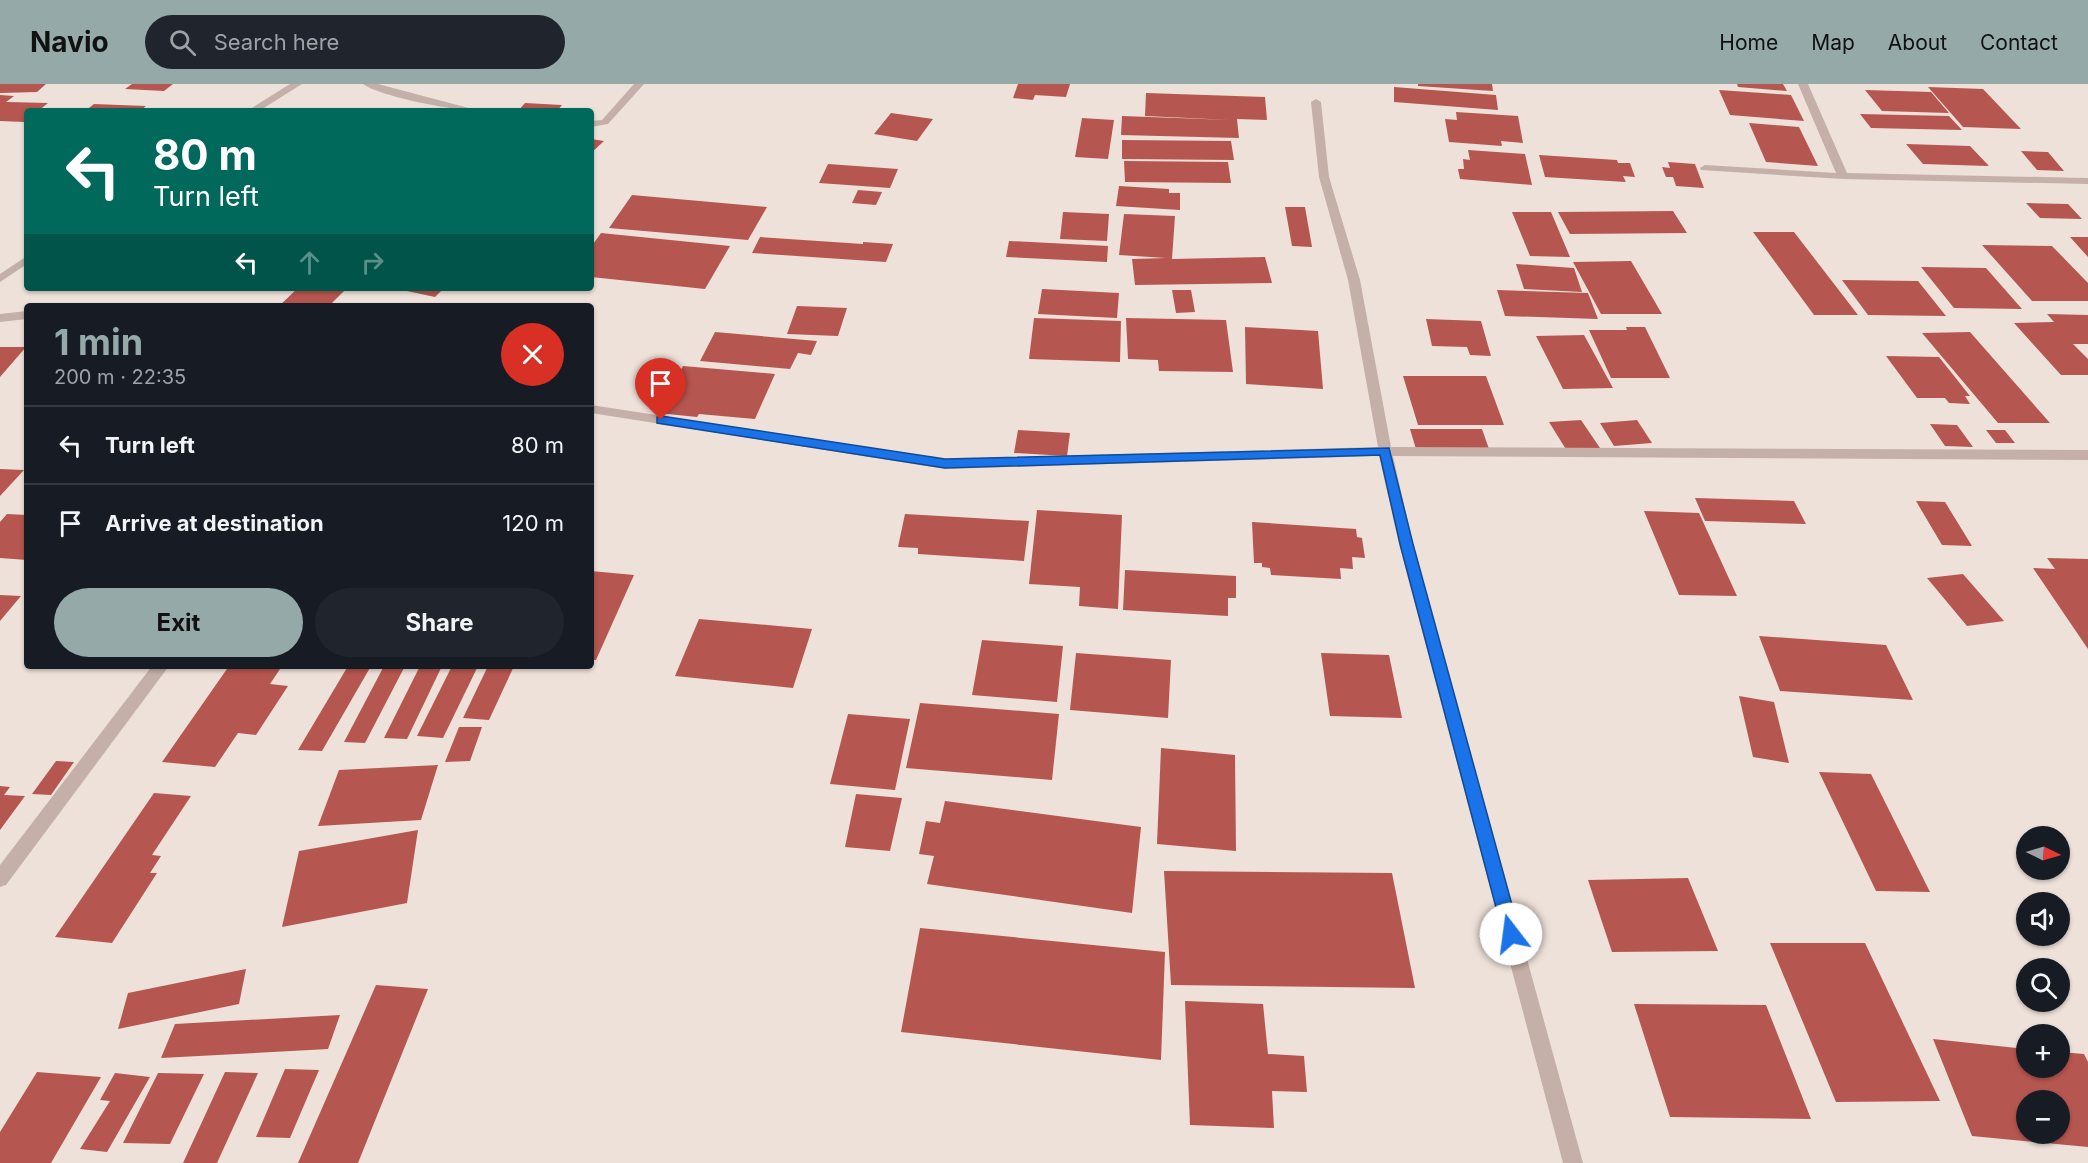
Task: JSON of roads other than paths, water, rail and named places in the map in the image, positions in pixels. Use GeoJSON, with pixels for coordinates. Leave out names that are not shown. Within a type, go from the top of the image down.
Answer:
{"type":"FeatureCollection","features":[{"type":"Feature","properties":{"kind":"street"},"geometry":{"type":"LineString","coordinates":[[257,108],[297,84]]}},
{"type":"Feature","properties":{"kind":"street"},"geometry":{"type":"LineString","coordinates":[[368,84],[461,108]]}},
{"type":"Feature","properties":{"kind":"street"},"geometry":{"type":"LineString","coordinates":[[594,124],[605,122],[639,84]]}},
{"type":"Feature","properties":{"kind":"street"},"geometry":{"type":"LineString","coordinates":[[1803,84],[1842,176]]}},
{"type":"Feature","properties":{"kind":"street"},"geometry":{"type":"LineString","coordinates":[[1316,102],[1324,177],[1354,280],[1385,451],[1406,544],[1573,1163]]}},
{"type":"Feature","properties":{"kind":"street"},"geometry":{"type":"LineString","coordinates":[[1705,168],[1842,176],[2088,181]]}},
{"type":"Feature","properties":{"kind":"street"},"geometry":{"type":"LineString","coordinates":[[0,279],[24,261]]}},
{"type":"Feature","properties":{"kind":"street"},"geometry":{"type":"LineString","coordinates":[[0,318],[24,315]]}},
{"type":"Feature","properties":{"kind":"street"},"geometry":{"type":"LineString","coordinates":[[594,409],[945,464],[1385,451],[2088,455]]}},
{"type":"Feature","properties":{"kind":"street"},"geometry":{"type":"LineString","coordinates":[[0,879],[159,669]]}}]}
